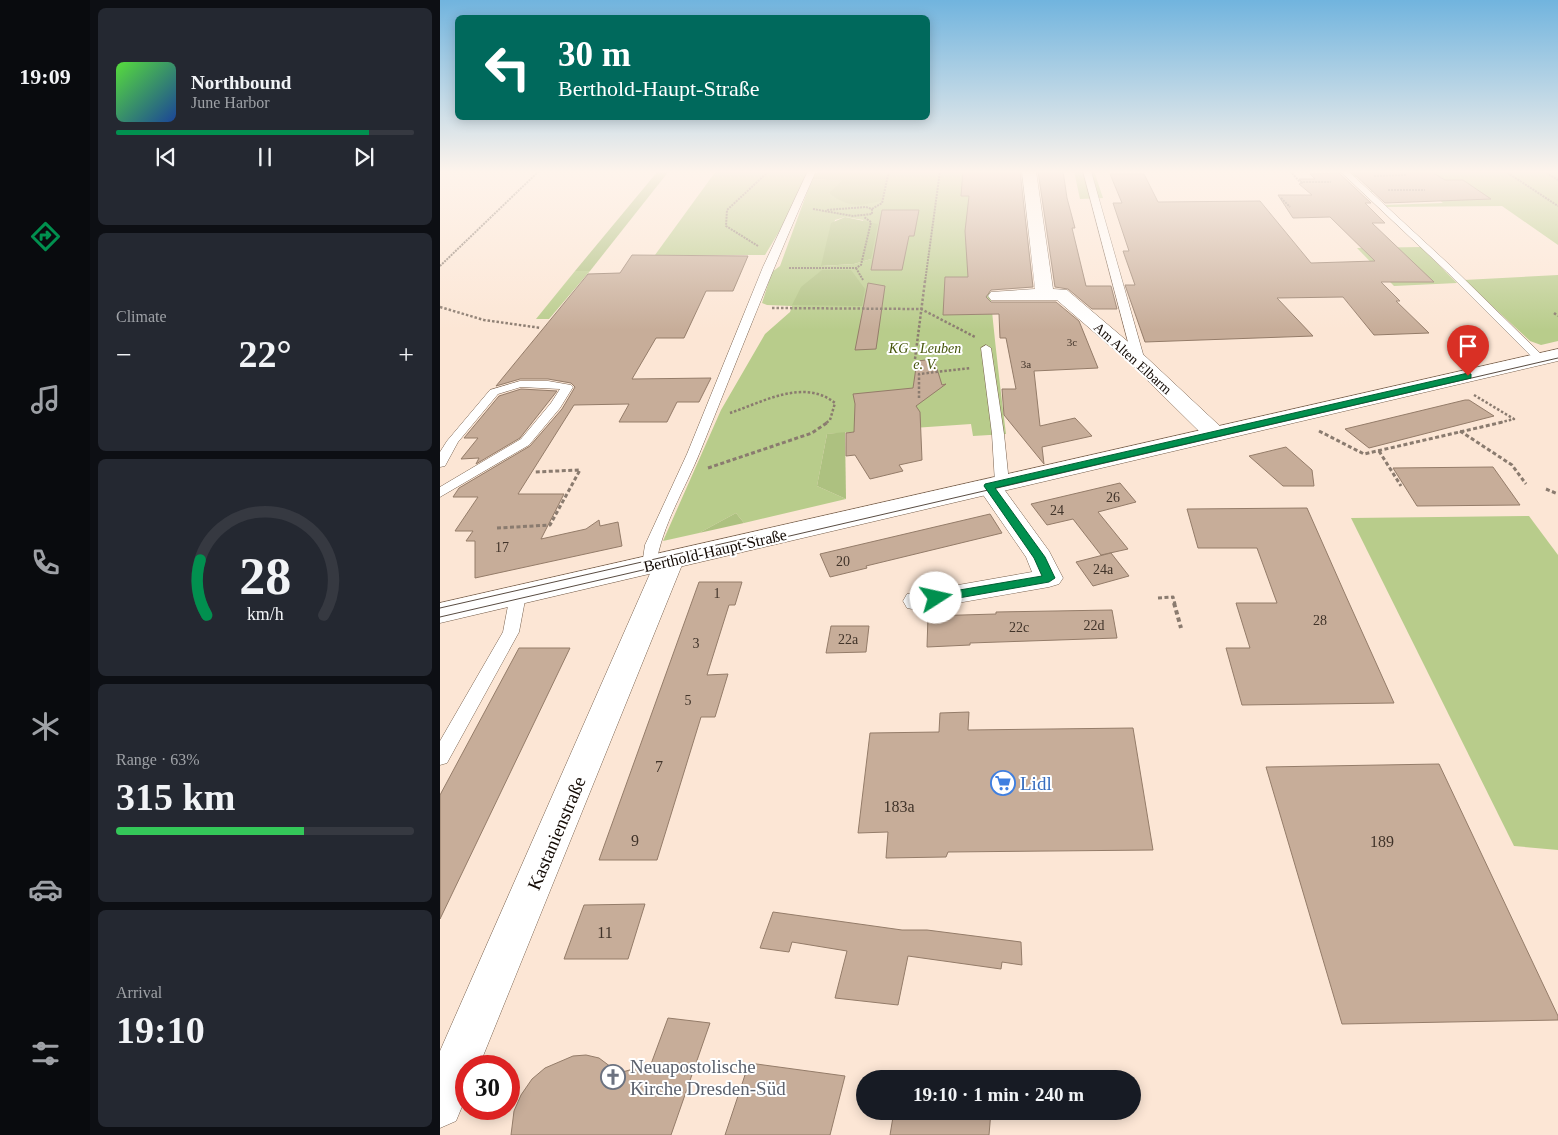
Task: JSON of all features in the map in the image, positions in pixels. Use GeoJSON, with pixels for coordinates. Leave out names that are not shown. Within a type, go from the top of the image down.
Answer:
{"type":"FeatureCollection","features":[{"type":"Feature","properties":{"kind":"street"},"geometry":{"type":"LineString","coordinates":[[1036,224],[1045,295]]}},
{"type":"Feature","properties":{"kind":"street","name":"Am Alten Elbarm"},"geometry":{"type":"LineString","coordinates":[[997,296],[1061,294],[1139,361],[1215,434]]}},
{"type":"Feature","properties":{"kind":"street","name":"Berthold-Haupt-Straße"},"geometry":{"type":"LineString","coordinates":[[440,613],[1549,357]]}},
{"type":"Feature","properties":{"kind":"street"},"geometry":{"type":"LineString","coordinates":[[917,601],[1049,578],[1039,557],[996,485]]}},
{"type":"Feature","properties":{"kind":"street","name":"Kastanienstraße"},"geometry":{"type":"LineString","coordinates":[[440,1105],[660,562]]}},
{"type":"Feature","properties":{"kind":"lane"},"geometry":{"type":"LineString","coordinates":[[660,562],[652,545],[684,476],[751,307],[788,224]]}},
{"type":"Feature","properties":{"kind":"lane"},"geometry":{"type":"LineString","coordinates":[[1101,224],[1139,361]]}},
{"type":"Feature","properties":{"kind":"lane","name":"Berthold-Haupt-Straße"},"geometry":{"type":"LineString","coordinates":[[1400,224],[1549,357]]}},
{"type":"Feature","properties":{"kind":"lane"},"geometry":{"type":"LineString","coordinates":[[986,348],[998,434],[996,485]]}},
{"type":"Feature","properties":{"kind":"lane"},"geometry":{"type":"LineString","coordinates":[[440,463],[454,441],[494,392],[520,384],[548,384],[566,387],[556,405],[524,442],[440,493]]}},
{"type":"Feature","properties":{"kind":"lane"},"geometry":{"type":"LineString","coordinates":[[440,758],[511,632],[518,595]]}},
{"type":"Feature","properties":{"kind":"path"},"geometry":{"type":"LineString","coordinates":[[440,266],[484,224]]}},
{"type":"Feature","properties":{"kind":"path"},"geometry":{"type":"LineString","coordinates":[[726,224],[738,235],[764,249],[776,250]]}},
{"type":"Feature","properties":{"kind":"path"},"geometry":{"type":"LineString","coordinates":[[768,268],[856,268],[861,265],[871,224]]}},
{"type":"Feature","properties":{"kind":"path"},"geometry":{"type":"LineString","coordinates":[[916,359],[920,309],[932,224]]}},
{"type":"Feature","properties":{"kind":"path"},"geometry":{"type":"LineString","coordinates":[[856,268],[863,280]]}},
{"type":"Feature","properties":{"kind":"path"},"geometry":{"type":"LineString","coordinates":[[440,307],[484,320],[541,328]]}},
{"type":"Feature","properties":{"kind":"path"},"geometry":{"type":"LineString","coordinates":[[751,307],[920,309],[974,336],[986,348]]}},
{"type":"Feature","properties":{"kind":"path"},"geometry":{"type":"LineString","coordinates":[[1554,313],[1558,316]]}},
{"type":"Feature","properties":{"kind":"path"},"geometry":{"type":"LineString","coordinates":[[919,398],[918,374],[989,366]]}},
{"type":"Feature","properties":{"kind":"path"},"geometry":{"type":"LineString","coordinates":[[1292,417],[1364,454],[1514,419],[1450,380]]}},
{"type":"Feature","properties":{"kind":"path"},"geometry":{"type":"LineString","coordinates":[[684,476],[812,433],[830,420],[835,403],[824,394],[809,391],[793,393],[706,422]]}},
{"type":"Feature","properties":{"kind":"path"},"geometry":{"type":"LineString","coordinates":[[1460,431],[1512,465],[1526,484]]}},
{"type":"Feature","properties":{"kind":"path"},"geometry":{"type":"LineString","coordinates":[[1379,451],[1401,486]]}},
{"type":"Feature","properties":{"kind":"path"},"geometry":{"type":"LineString","coordinates":[[497,528],[550,526],[580,470],[534,472]]}},
{"type":"Feature","properties":{"kind":"path"},"geometry":{"type":"LineString","coordinates":[[1546,489],[1558,494]]}},
{"type":"Feature","properties":{"kind":"path"},"geometry":{"type":"LineString","coordinates":[[1158,598],[1173,597],[1181,628]]}},
{"type":"Feature","properties":{"kind":"green space"},"geometry":{"type":"Polygon","coordinates":[[[614,224],[627,224],[590,271],[575,271],[614,224]]]}},
{"type":"Feature","properties":{"kind":"green space"},"geometry":{"type":"Polygon","coordinates":[[[678,224],[783,224],[765,255],[655,255],[678,224]]]}},
{"type":"Feature","properties":{"kind":"green space","name":"KG - Leuben e. V."},"geometry":{"type":"Polygon","coordinates":[[[795,224],[834,224],[822,266],[854,264],[871,259],[864,224],[986,224],[994,335],[1006,434],[973,436],[971,424],[827,434],[817,486],[846,499],[744,523],[736,513],[699,533],[663,541],[721,410],[765,334],[790,312],[792,306],[762,303],[772,272],[780,266],[795,224]]]}},
{"type":"Feature","properties":{"kind":"green space"},"geometry":{"type":"Polygon","coordinates":[[[831,224],[878,224],[871,259],[854,264],[821,266],[831,224]]]}},
{"type":"Feature","properties":{"kind":"green space"},"geometry":{"type":"Polygon","coordinates":[[[1528,224],[1558,224],[1558,245],[1528,224]]]}},
{"type":"Feature","properties":{"kind":"green space"},"geometry":{"type":"Polygon","coordinates":[[[1421,247],[1457,283],[1394,286],[1357,248],[1421,247]]]}},
{"type":"Feature","properties":{"kind":"green space"},"geometry":{"type":"Polygon","coordinates":[[[822,270],[851,270],[865,289],[862,306],[792,305],[801,287],[822,270]]]}},
{"type":"Feature","properties":{"kind":"green space"},"geometry":{"type":"Polygon","coordinates":[[[575,271],[590,271],[549,319],[536,319],[575,271]]]}},
{"type":"Feature","properties":{"kind":"green space"},"geometry":{"type":"Polygon","coordinates":[[[1558,275],[1558,341],[1541,345],[1530,341],[1464,280],[1558,275]]]}},
{"type":"Feature","properties":{"kind":"green space"},"geometry":{"type":"Polygon","coordinates":[[[845,432],[846,499],[817,486],[827,434],[845,432]]]}},
{"type":"Feature","properties":{"kind":"green space"},"geometry":{"type":"Polygon","coordinates":[[[736,513],[744,523],[699,533],[736,513]]]}},
{"type":"Feature","properties":{"kind":"green space"},"geometry":{"type":"Polygon","coordinates":[[[1529,516],[1558,555],[1558,850],[1514,846],[1351,518],[1529,516]]]}},
{"type":"Feature","properties":{"kind":"building"},"geometry":{"type":"Polygon","coordinates":[[[879,224],[916,224],[914,236],[909,236],[902,270],[871,270],[879,224]]]}},
{"type":"Feature","properties":{"kind":"building"},"geometry":{"type":"Polygon","coordinates":[[[966,224],[1026,224],[1033,287],[991,290],[986,297],[991,302],[1056,302],[1079,321],[1098,368],[1034,371],[1040,426],[1075,418],[1092,436],[1042,447],[1044,464],[1004,415],[1002,389],[1016,389],[1006,338],[1000,338],[999,314],[943,315],[945,277],[968,277],[966,224]]]}},
{"type":"Feature","properties":{"kind":"building"},"geometry":{"type":"Polygon","coordinates":[[[1046,224],[1074,224],[1075,228],[1072,228],[1086,286],[1111,286],[1117,309],[1092,309],[1068,289],[1055,287],[1046,224]]]}},
{"type":"Feature","properties":{"kind":"building"},"geometry":{"type":"Polygon","coordinates":[[[1120,224],[1279,224],[1311,263],[1375,261],[1337,224],[1373,224],[1434,282],[1381,282],[1400,301],[1396,301],[1429,333],[1374,335],[1343,297],[1277,298],[1313,336],[1145,342],[1125,285],[1135,285],[1123,251],[1129,251],[1120,224]]]}},
{"type":"Feature","properties":{"kind":"building"},"geometry":{"type":"Polygon","coordinates":[[[632,255],[748,256],[733,291],[706,291],[684,338],[656,338],[632,379],[711,378],[699,402],[677,402],[667,422],[619,422],[629,404],[574,405],[518,494],[564,494],[541,539],[586,529],[599,520],[600,526],[618,522],[622,546],[475,578],[475,541],[466,541],[473,531],[455,531],[478,497],[453,497],[459,488],[530,446],[562,409],[575,387],[571,383],[548,379],[520,379],[496,386],[588,274],[620,273],[632,255]]]}},
{"type":"Feature","properties":{"kind":"building"},"geometry":{"type":"Polygon","coordinates":[[[868,283],[885,286],[876,349],[855,350],[868,283]]]}},
{"type":"Feature","properties":{"kind":"building"},"geometry":{"type":"Polygon","coordinates":[[[934,359],[942,385],[946,384],[916,406],[920,412],[922,460],[899,465],[903,471],[870,479],[855,455],[846,456],[846,433],[854,432],[855,404],[853,394],[913,388],[917,361],[934,359]]]}},
{"type":"Feature","properties":{"kind":"building"},"geometry":{"type":"Polygon","coordinates":[[[521,389],[557,391],[520,438],[476,464],[479,458],[461,459],[478,438],[464,438],[499,396],[521,389]]]}},
{"type":"Feature","properties":{"kind":"building"},"geometry":{"type":"Polygon","coordinates":[[[1469,400],[1494,416],[1369,448],[1345,429],[1469,400]]]}},
{"type":"Feature","properties":{"kind":"building"},"geometry":{"type":"Polygon","coordinates":[[[1286,447],[1312,470],[1314,486],[1283,486],[1249,456],[1286,447]]]}},
{"type":"Feature","properties":{"kind":"building"},"geometry":{"type":"Polygon","coordinates":[[[1493,467],[1520,505],[1417,506],[1393,468],[1493,467]]]}},
{"type":"Feature","properties":{"kind":"building"},"geometry":{"type":"Polygon","coordinates":[[[1120,483],[1136,502],[1098,512],[1128,549],[1101,555],[1073,519],[1047,525],[1031,504],[1120,483]]]}},
{"type":"Feature","properties":{"kind":"building"},"geometry":{"type":"Polygon","coordinates":[[[1307,508],[1394,703],[1242,705],[1226,648],[1250,648],[1236,603],[1277,603],[1257,548],[1198,548],[1187,509],[1307,508]]]}},
{"type":"Feature","properties":{"kind":"building"},"geometry":{"type":"Polygon","coordinates":[[[990,514],[1002,533],[866,566],[867,568],[830,577],[820,554],[990,514]]]}},
{"type":"Feature","properties":{"kind":"building"},"geometry":{"type":"Polygon","coordinates":[[[1111,553],[1129,576],[1093,586],[1076,562],[1111,553]]]}},
{"type":"Feature","properties":{"kind":"building"},"geometry":{"type":"Polygon","coordinates":[[[699,582],[742,582],[735,605],[729,605],[707,675],[728,674],[715,717],[701,717],[657,860],[599,860],[699,582]]]}},
{"type":"Feature","properties":{"kind":"building"},"geometry":{"type":"Polygon","coordinates":[[[1112,610],[1117,638],[970,643],[970,645],[927,647],[928,616],[996,614],[996,612],[1112,610]]]}},
{"type":"Feature","properties":{"kind":"building"},"geometry":{"type":"Polygon","coordinates":[[[831,626],[869,626],[866,652],[826,653],[831,626]]]}},
{"type":"Feature","properties":{"kind":"building"},"geometry":{"type":"Polygon","coordinates":[[[519,648],[570,648],[440,919],[440,795],[519,648]]]}},
{"type":"Feature","properties":{"kind":"building","name":"Lidl"},"geometry":{"type":"Polygon","coordinates":[[[969,712],[968,730],[1133,728],[1153,850],[948,852],[946,857],[886,858],[888,832],[858,833],[870,733],[939,732],[940,713],[969,712]]]}},
{"type":"Feature","properties":{"kind":"building"},"geometry":{"type":"Polygon","coordinates":[[[1439,764],[1558,1016],[1558,1020],[1342,1024],[1266,767],[1439,764]]]}},
{"type":"Feature","properties":{"kind":"building"},"geometry":{"type":"Polygon","coordinates":[[[645,904],[628,959],[564,959],[584,905],[645,904]]]}},
{"type":"Feature","properties":{"kind":"building"},"geometry":{"type":"Polygon","coordinates":[[[773,912],[902,930],[927,930],[1021,942],[1022,965],[1002,962],[1001,969],[908,956],[898,1005],[835,998],[847,951],[792,942],[789,952],[760,948],[773,912]]]}},
{"type":"Feature","properties":{"kind":"building","name":"Neuapostolische Kirche Dresden-Süd"},"geometry":{"type":"Polygon","coordinates":[[[668,1018],[710,1023],[671,1135],[511,1135],[513,1120],[520,1120],[521,1095],[532,1079],[545,1068],[573,1056],[586,1055],[599,1058],[619,1073],[651,1064],[668,1018]]]}},
{"type":"Feature","properties":{"kind":"building"},"geometry":{"type":"Polygon","coordinates":[[[749,1063],[845,1076],[830,1135],[725,1135],[749,1063]]]}},
{"type":"Feature","properties":{"kind":"building"},"geometry":{"type":"Polygon","coordinates":[[[892,1120],[990,1120],[989,1135],[890,1135],[892,1120]]]}},
{"type":"Feature","properties":{"kind":"tram line"},"geometry":{"type":"LineString","coordinates":[[440,617],[1558,358]]}},
{"type":"Feature","properties":{"kind":"tram line"},"geometry":{"type":"LineString","coordinates":[[440,608],[756,536]]}},
{"type":"Feature","properties":{"kind":"place","name":"Lidl"},"geometry":{"type":"Point","coordinates":[1003,783]}},
{"type":"Feature","properties":{"kind":"place","name":"Neuapostolische Kirche Dresden-Süd"},"geometry":{"type":"Point","coordinates":[613,1077]}},
{"type":"Feature","properties":{"kind":"route"},"geometry":{"type":"LineString","coordinates":[[936,598],[1049,578],[1039,557],[989,486],[1468,376]]}}]}
